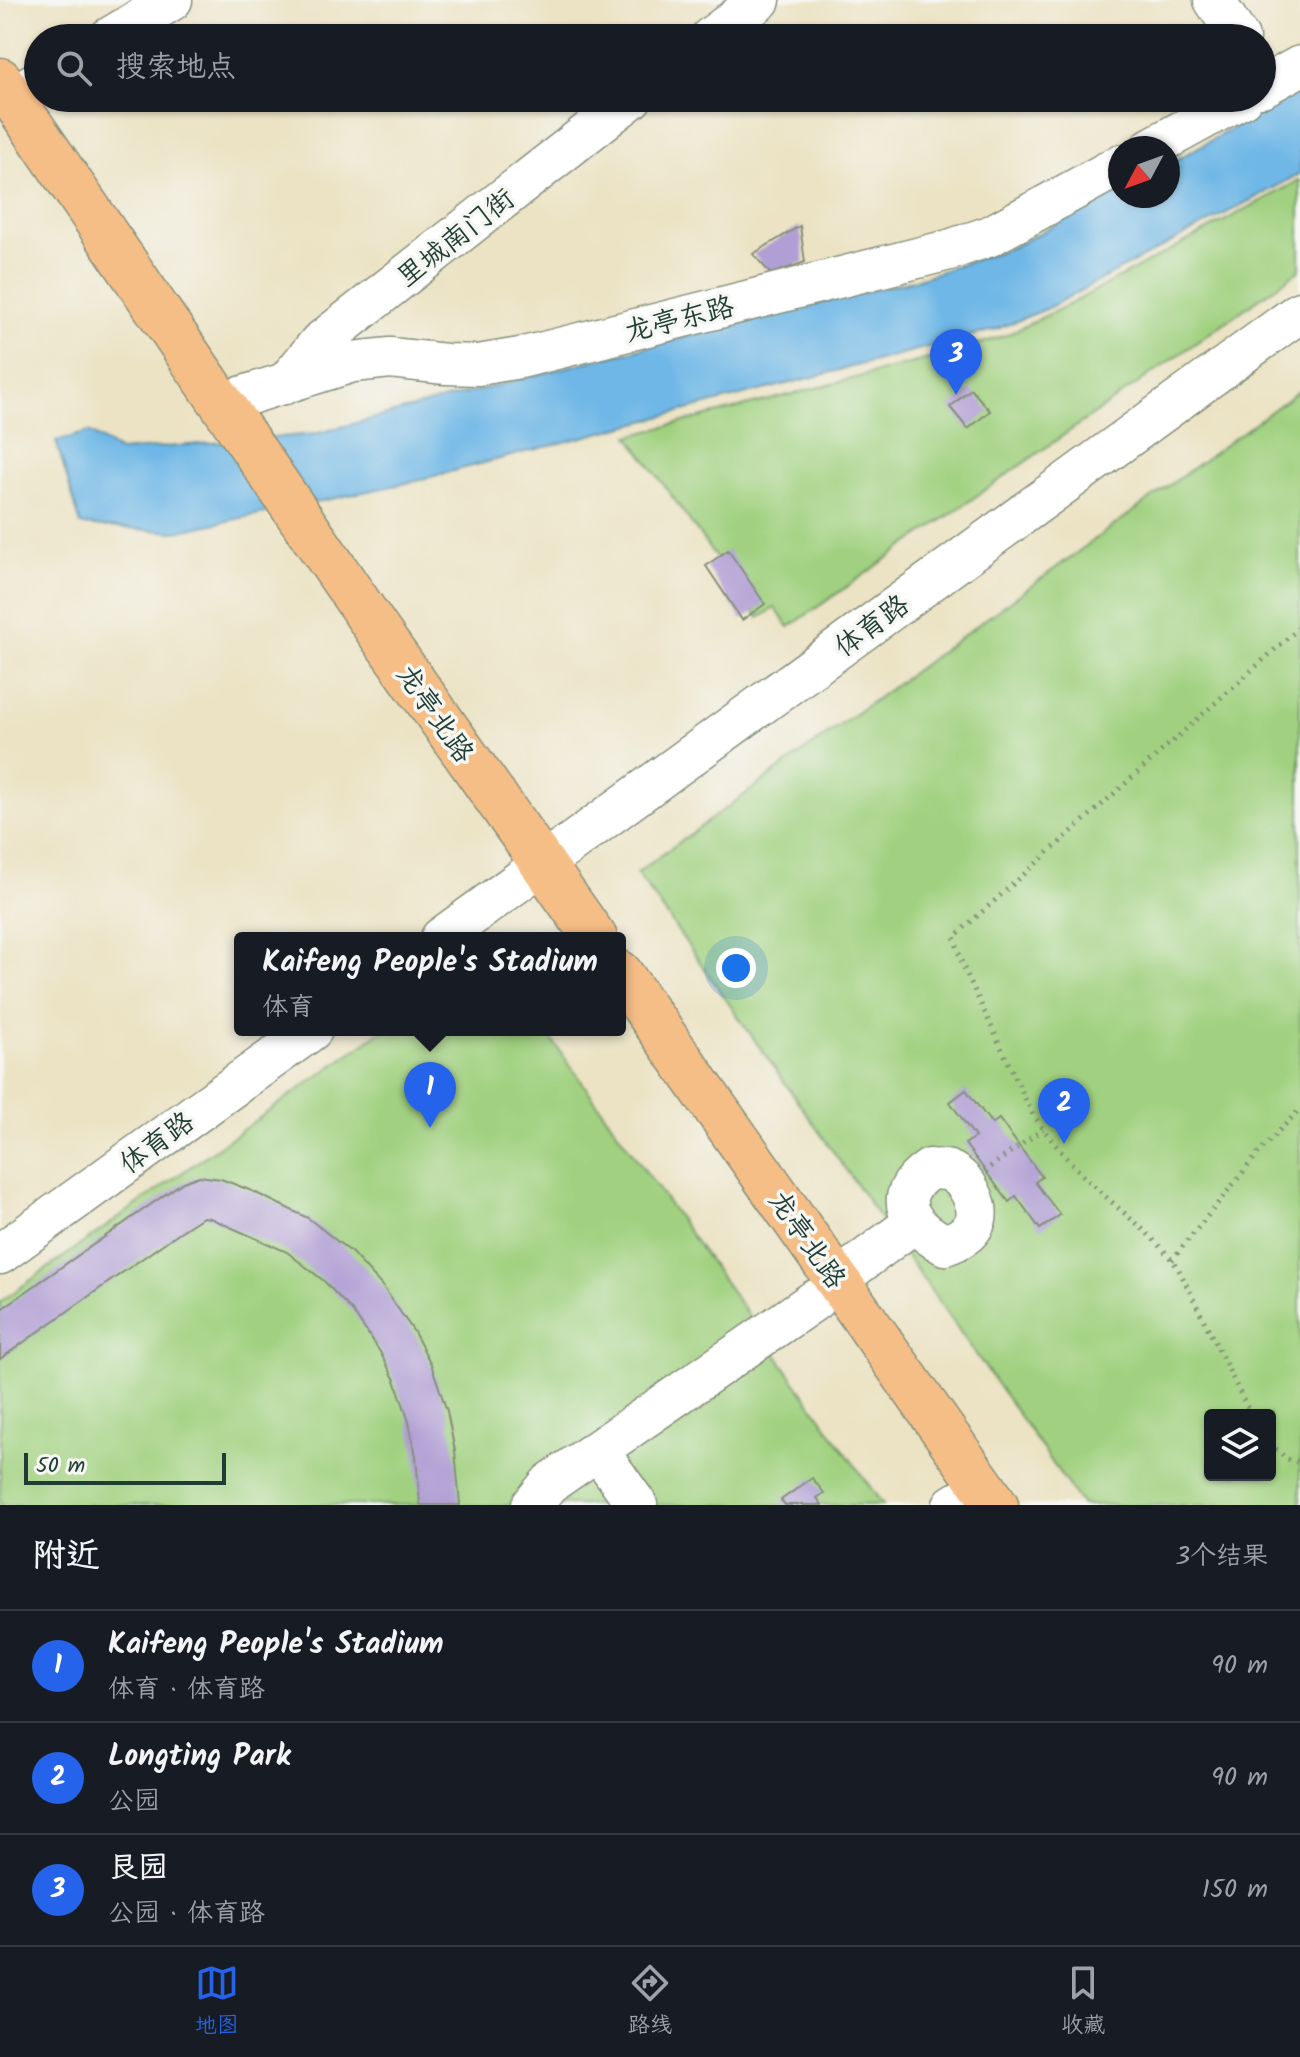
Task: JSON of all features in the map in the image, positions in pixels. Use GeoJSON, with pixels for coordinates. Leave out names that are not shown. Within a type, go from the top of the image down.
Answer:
{"type":"FeatureCollection","features":[{"type":"Feature","properties":{"kind":"main road"},"geometry":{"type":"LineString","coordinates":[[12,98],[221,421]]}},
{"type":"Feature","properties":{"kind":"main road","name":"龙亭北路"},"geometry":{"type":"LineString","coordinates":[[221,421],[292,533],[531,873],[589,932]]}},
{"type":"Feature","properties":{"kind":"main road","name":"龙亭北路"},"geometry":{"type":"LineString","coordinates":[[531,873],[556,932]]}},
{"type":"Feature","properties":{"kind":"main road","name":"龙亭北路"},"geometry":{"type":"LineString","coordinates":[[626,982],[967,1504]]}},
{"type":"Feature","properties":{"kind":"main road","name":"龙亭北路"},"geometry":{"type":"LineString","coordinates":[[626,1033],[826,1290]]}},
{"type":"Feature","properties":{"kind":"street"},"geometry":{"type":"LineString","coordinates":[[132,24],[172,0]]}},
{"type":"Feature","properties":{"kind":"street"},"geometry":{"type":"LineString","coordinates":[[728,24],[760,0]]}},
{"type":"Feature","properties":{"kind":"street"},"geometry":{"type":"LineString","coordinates":[[1214,0],[1230,24]]}},
{"type":"Feature","properties":{"kind":"street","name":"里城南门街"},"geometry":{"type":"LineString","coordinates":[[285,384],[319,343],[614,112]]}},
{"type":"Feature","properties":{"kind":"street"},"geometry":{"type":"LineString","coordinates":[[1172,136],[1213,112]]}},
{"type":"Feature","properties":{"kind":"street","name":"龙亭东路"},"geometry":{"type":"LineString","coordinates":[[221,421],[285,384],[353,362],[390,358],[478,365],[520,358],[949,250],[990,236],[1108,172]]}},
{"type":"Feature","properties":{"kind":"street","name":"体育路"},"geometry":{"type":"LineString","coordinates":[[449,932],[1300,312]]}},
{"type":"Feature","properties":{"kind":"street","name":"体育路"},"geometry":{"type":"LineString","coordinates":[[0,1254],[304,1036]]}},
{"type":"Feature","properties":{"kind":"street"},"geometry":{"type":"LineString","coordinates":[[532,1505],[550,1483],[826,1290],[915,1222],[928,1236],[945,1245],[961,1239],[973,1227],[977,1215],[976,1203],[967,1184]]}},
{"type":"Feature","properties":{"kind":"street"},"geometry":{"type":"LineString","coordinates":[[598,1450],[637,1505]]}},
{"type":"Feature","properties":{"kind":"path"},"geometry":{"type":"LineString","coordinates":[[1248,1409],[1172,1260],[1148,1233],[1102,1193],[1033,1115],[968,977],[954,937],[1300,627]]}},
{"type":"Feature","properties":{"kind":"path"},"geometry":{"type":"LineString","coordinates":[[1172,1260],[1260,1151],[1300,1109]]}},
{"type":"Feature","properties":{"kind":"path"},"geometry":{"type":"LineString","coordinates":[[967,1184],[1043,1129]]}},
{"type":"Feature","properties":{"kind":"path"},"geometry":{"type":"LineString","coordinates":[[1276,1449],[1287,1459],[1300,1463]]}},
{"type":"Feature","properties":{"kind":"green space"},"geometry":{"type":"Polygon","coordinates":[[[1300,180],[1300,270],[789,627],[775,608],[759,618],[629,436],[952,353],[1006,335],[1074,302],[1300,180]]]}},
{"type":"Feature","properties":{"kind":"green space"},"geometry":{"type":"Polygon","coordinates":[[[1300,390],[1300,1505],[1082,1505],[637,873],[1300,390]]]}},
{"type":"Feature","properties":{"kind":"green space"},"geometry":{"type":"Polygon","coordinates":[[[375,1036],[549,1036],[883,1505],[0,1505],[0,1302],[375,1036]]]}},
{"type":"Feature","properties":{"kind":"water"},"geometry":{"type":"Polygon","coordinates":[[[1300,91],[1300,174],[1046,309],[997,329],[411,482],[175,532],[81,525],[56,441],[89,432],[120,451],[315,434],[921,278],[1015,246],[1108,196],[1108,208],[1180,208],[1180,157],[1262,112],[1276,112],[1276,104],[1300,91]]]}},
{"type":"Feature","properties":{"kind":"building"},"geometry":{"type":"Polygon","coordinates":[[[800,226],[805,262],[771,274],[753,254],[800,226]]]}},
{"type":"Feature","properties":{"kind":"building"},"geometry":{"type":"Polygon","coordinates":[[[971,389],[990,411],[968,429],[950,407],[971,389]]]}},
{"type":"Feature","properties":{"kind":"building"},"geometry":{"type":"Polygon","coordinates":[[[728,550],[765,604],[742,620],[706,566],[728,550]]]}},
{"type":"Feature","properties":{"kind":"building"},"geometry":{"type":"Polygon","coordinates":[[[966,1090],[992,1124],[999,1119],[1042,1177],[1035,1182],[1060,1215],[1040,1229],[1016,1196],[1009,1202],[965,1144],[975,1137],[950,1102],[966,1090]]]}},
{"type":"Feature","properties":{"kind":"building"},"geometry":{"type":"Polygon","coordinates":[[[199,1176],[221,1179],[308,1218],[351,1252],[384,1288],[431,1364],[447,1411],[455,1451],[460,1505],[420,1505],[416,1456],[395,1380],[353,1312],[324,1281],[287,1252],[210,1218],[203,1217],[177,1234],[0,1359],[0,1310],[183,1182],[199,1176]]]}},
{"type":"Feature","properties":{"kind":"building"},"geometry":{"type":"Polygon","coordinates":[[[812,1478],[824,1493],[817,1498],[822,1505],[785,1505],[781,1500],[812,1478]]]}},
{"type":"Feature","properties":{"kind":"place","name":"艮园"},"geometry":{"type":"Point","coordinates":[956,395]}},
{"type":"Feature","properties":{"kind":"place","name":"Kaifeng People's Stadium"},"geometry":{"type":"Point","coordinates":[430,1128]}},
{"type":"Feature","properties":{"kind":"place","name":"Longting Park"},"geometry":{"type":"Point","coordinates":[1064,1144]}}]}
